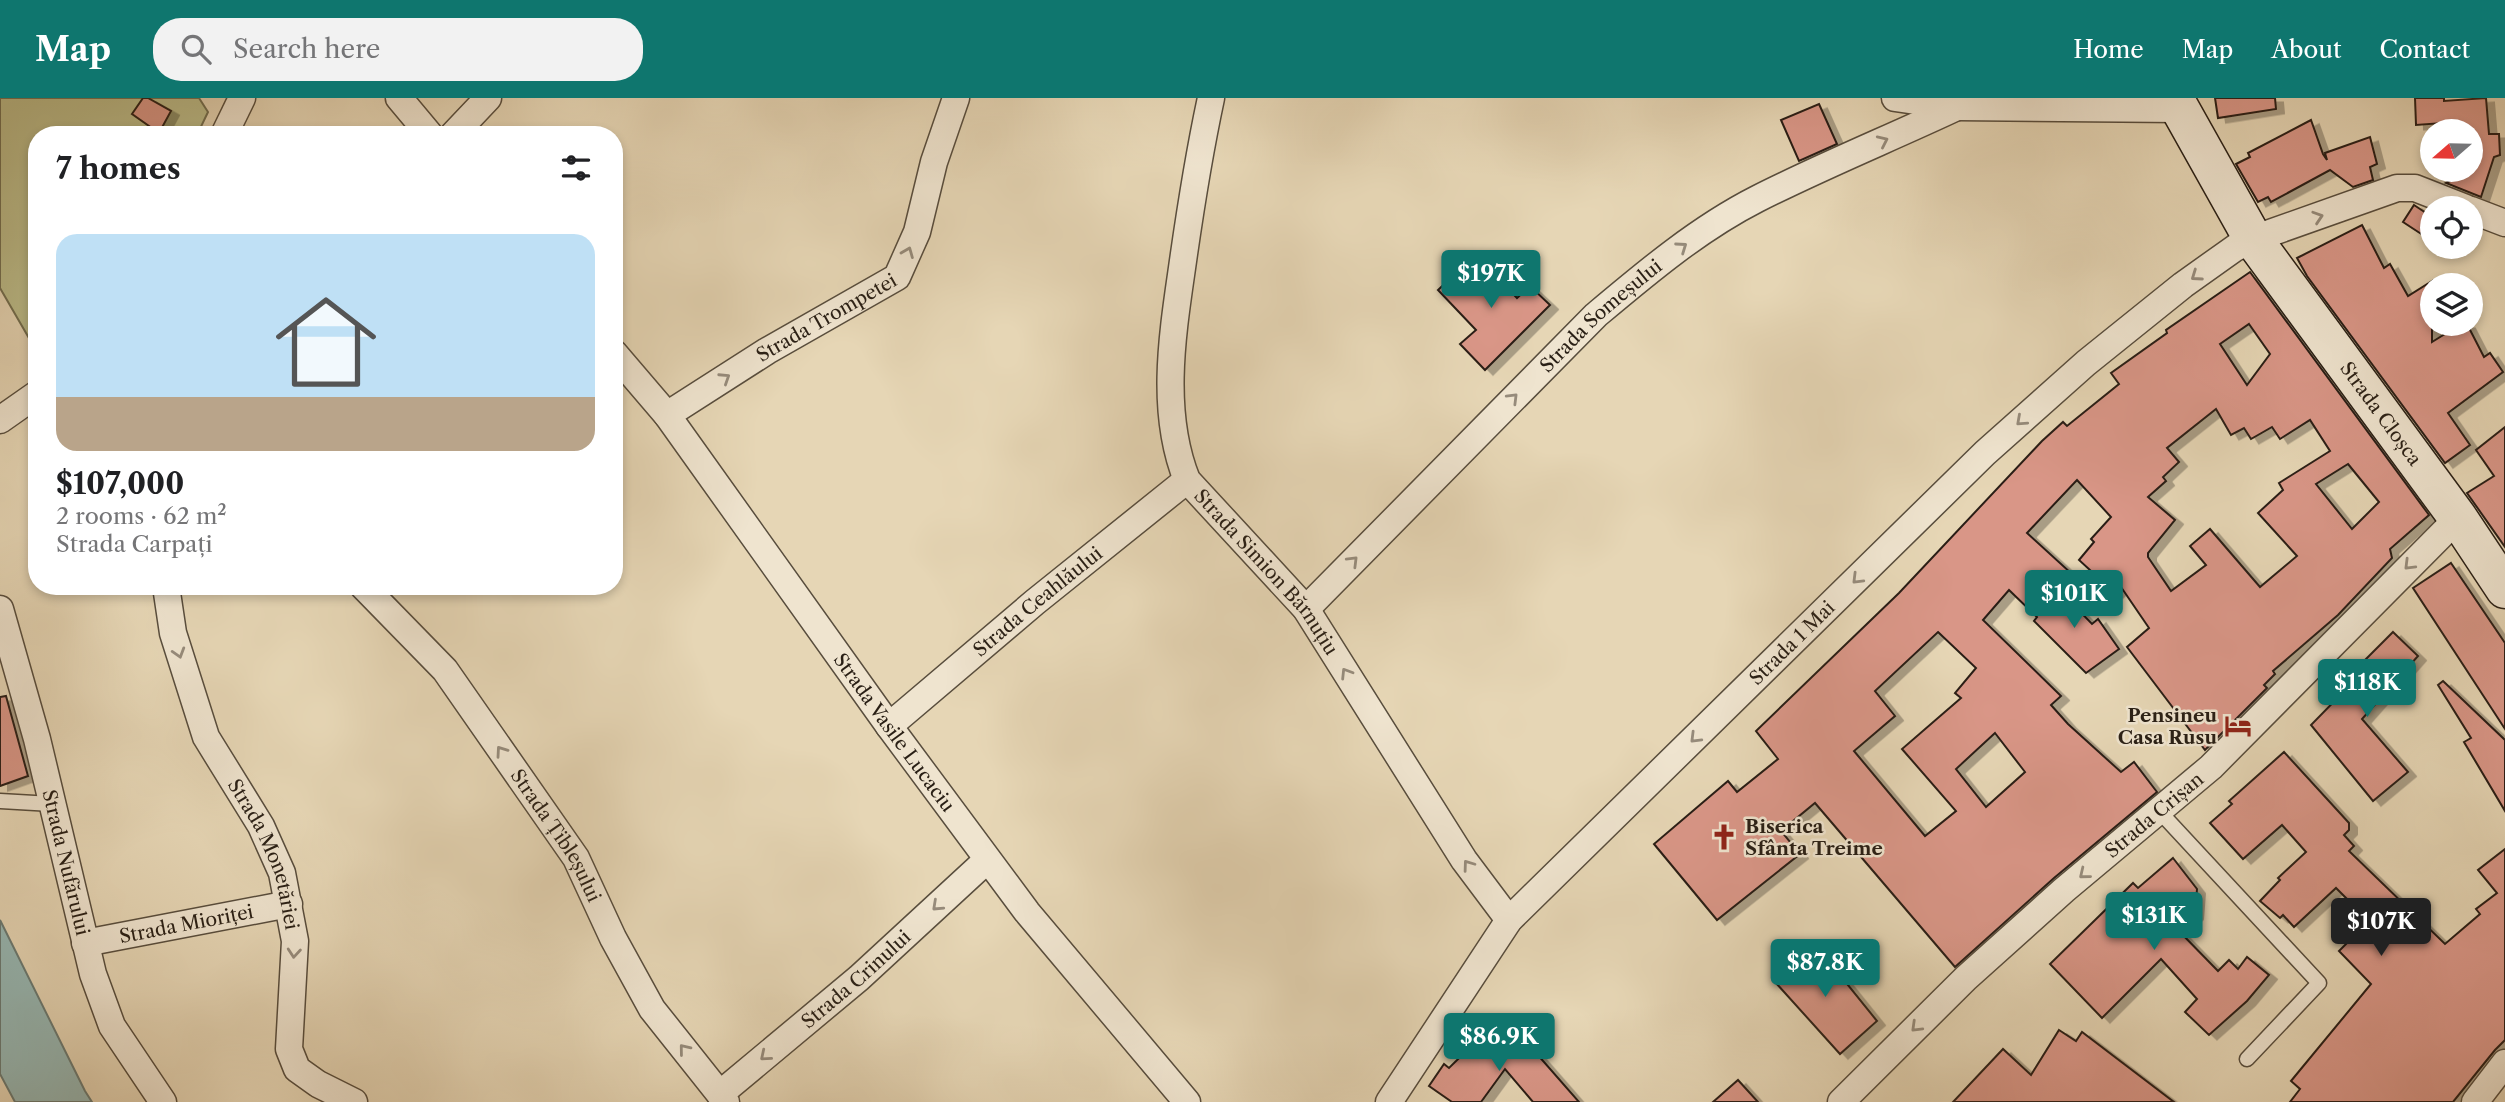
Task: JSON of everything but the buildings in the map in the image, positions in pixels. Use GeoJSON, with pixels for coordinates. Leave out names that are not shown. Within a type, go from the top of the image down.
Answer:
{"type":"FeatureCollection","features":[{"type":"Feature","properties":{"kind":"street"},"geometry":{"type":"LineString","coordinates":[[228,126],[242,98]]}},
{"type":"Feature","properties":{"kind":"street"},"geometry":{"type":"LineString","coordinates":[[399,98],[422,126]]}},
{"type":"Feature","properties":{"kind":"street"},"geometry":{"type":"LineString","coordinates":[[462,126],[488,98]]}},
{"type":"Feature","properties":{"kind":"street","name":"Strada Trompetei"},"geometry":{"type":"LineString","coordinates":[[667,415],[767,351],[897,277],[917,232],[934,162],[957,98]]}},
{"type":"Feature","properties":{"kind":"street","name":"Strada Simion Bărnuțiu"},"geometry":{"type":"LineString","coordinates":[[1212,98],[1195,172],[1170,359],[1173,416],[1180,461],[1188,480],[1306,609],[1464,860],[1509,920]]}},
{"type":"Feature","properties":{"kind":"street"},"geometry":{"type":"LineString","coordinates":[[1895,98],[1957,107],[2177,103]]}},
{"type":"Feature","properties":{"kind":"street","name":"Strada Cloșca"},"geometry":{"type":"LineString","coordinates":[[2177,103],[2253,239],[2458,518],[2505,589]]}},
{"type":"Feature","properties":{"kind":"street","name":"Strada Someșului"},"geometry":{"type":"LineString","coordinates":[[1306,609],[1595,315],[1645,274],[1706,230],[1755,200],[1957,107]]}},
{"type":"Feature","properties":{"kind":"street","name":"Strada 1 Mai"},"geometry":{"type":"LineString","coordinates":[[1389,1102],[1509,920],[1985,453],[2086,363],[2183,285],[2235,248],[2253,239],[2397,188],[2415,188],[2435,196]]}},
{"type":"Feature","properties":{"kind":"street"},"geometry":{"type":"LineString","coordinates":[[2483,215],[2505,223]]}},
{"type":"Feature","properties":{"kind":"street","name":"Strada Vasile Lucaciu"},"geometry":{"type":"LineString","coordinates":[[623,364],[667,415],[987,860],[1027,912],[1187,1102]]}},
{"type":"Feature","properties":{"kind":"street"},"geometry":{"type":"LineString","coordinates":[[0,420],[28,400]]}},
{"type":"Feature","properties":{"kind":"street","name":"Strada Ceahlăului"},"geometry":{"type":"LineString","coordinates":[[889,726],[1045,593],[1188,480]]}},
{"type":"Feature","properties":{"kind":"street","name":"Strada Crișan"},"geometry":{"type":"LineString","coordinates":[[1841,1102],[1966,978],[2064,890],[2211,767],[2458,518]]}},
{"type":"Feature","properties":{"kind":"street","name":"Strada Monetăriei"},"geometry":{"type":"LineString","coordinates":[[167,595],[173,634],[206,737],[261,827],[282,873],[295,941],[289,1049],[297,1069],[318,1084],[354,1102]]}},
{"type":"Feature","properties":{"kind":"street","name":"Strada Țibleșului"},"geometry":{"type":"LineString","coordinates":[[372,595],[445,670],[576,858],[613,938],[652,1009],[723,1098]]}},
{"type":"Feature","properties":{"kind":"street","name":"Strada Nufărului"},"geometry":{"type":"LineString","coordinates":[[0,609],[37,739],[103,1006],[112,1026],[163,1102]]}},
{"type":"Feature","properties":{"kind":"street","name":"Strada Crinului"},"geometry":{"type":"LineString","coordinates":[[723,1098],[987,860]]}},
{"type":"Feature","properties":{"kind":"street","name":"Strada Mioriței"},"geometry":{"type":"LineString","coordinates":[[86,943],[289,904]]}},
{"type":"Feature","properties":{"kind":"street"},"geometry":{"type":"LineString","coordinates":[[2475,1102],[2505,1063]]}},
{"type":"Feature","properties":{"kind":"lane"},"geometry":{"type":"LineString","coordinates":[[0,801],[52,804]]}},
{"type":"Feature","properties":{"kind":"lane"},"geometry":{"type":"LineString","coordinates":[[2160,812],[2319,983],[2248,1059]]}},
{"type":"Feature","properties":{"kind":"green space"},"geometry":{"type":"Polygon","coordinates":[[[0,98],[199,98],[208,112],[201,126],[28,126],[28,336],[0,288],[0,98]]]}},
{"type":"Feature","properties":{"kind":"water"},"geometry":{"type":"Polygon","coordinates":[[[0,920],[92,1102],[15,1102],[0,1074],[0,920]]]}},
{"type":"Feature","properties":{"kind":"place","name":"Pensineu Casa Rusu"},"geometry":{"type":"Point","coordinates":[2238,726]}},
{"type":"Feature","properties":{"kind":"place","name":"Biserica Sfânta Treime"},"geometry":{"type":"Point","coordinates":[1724,837]}}]}
